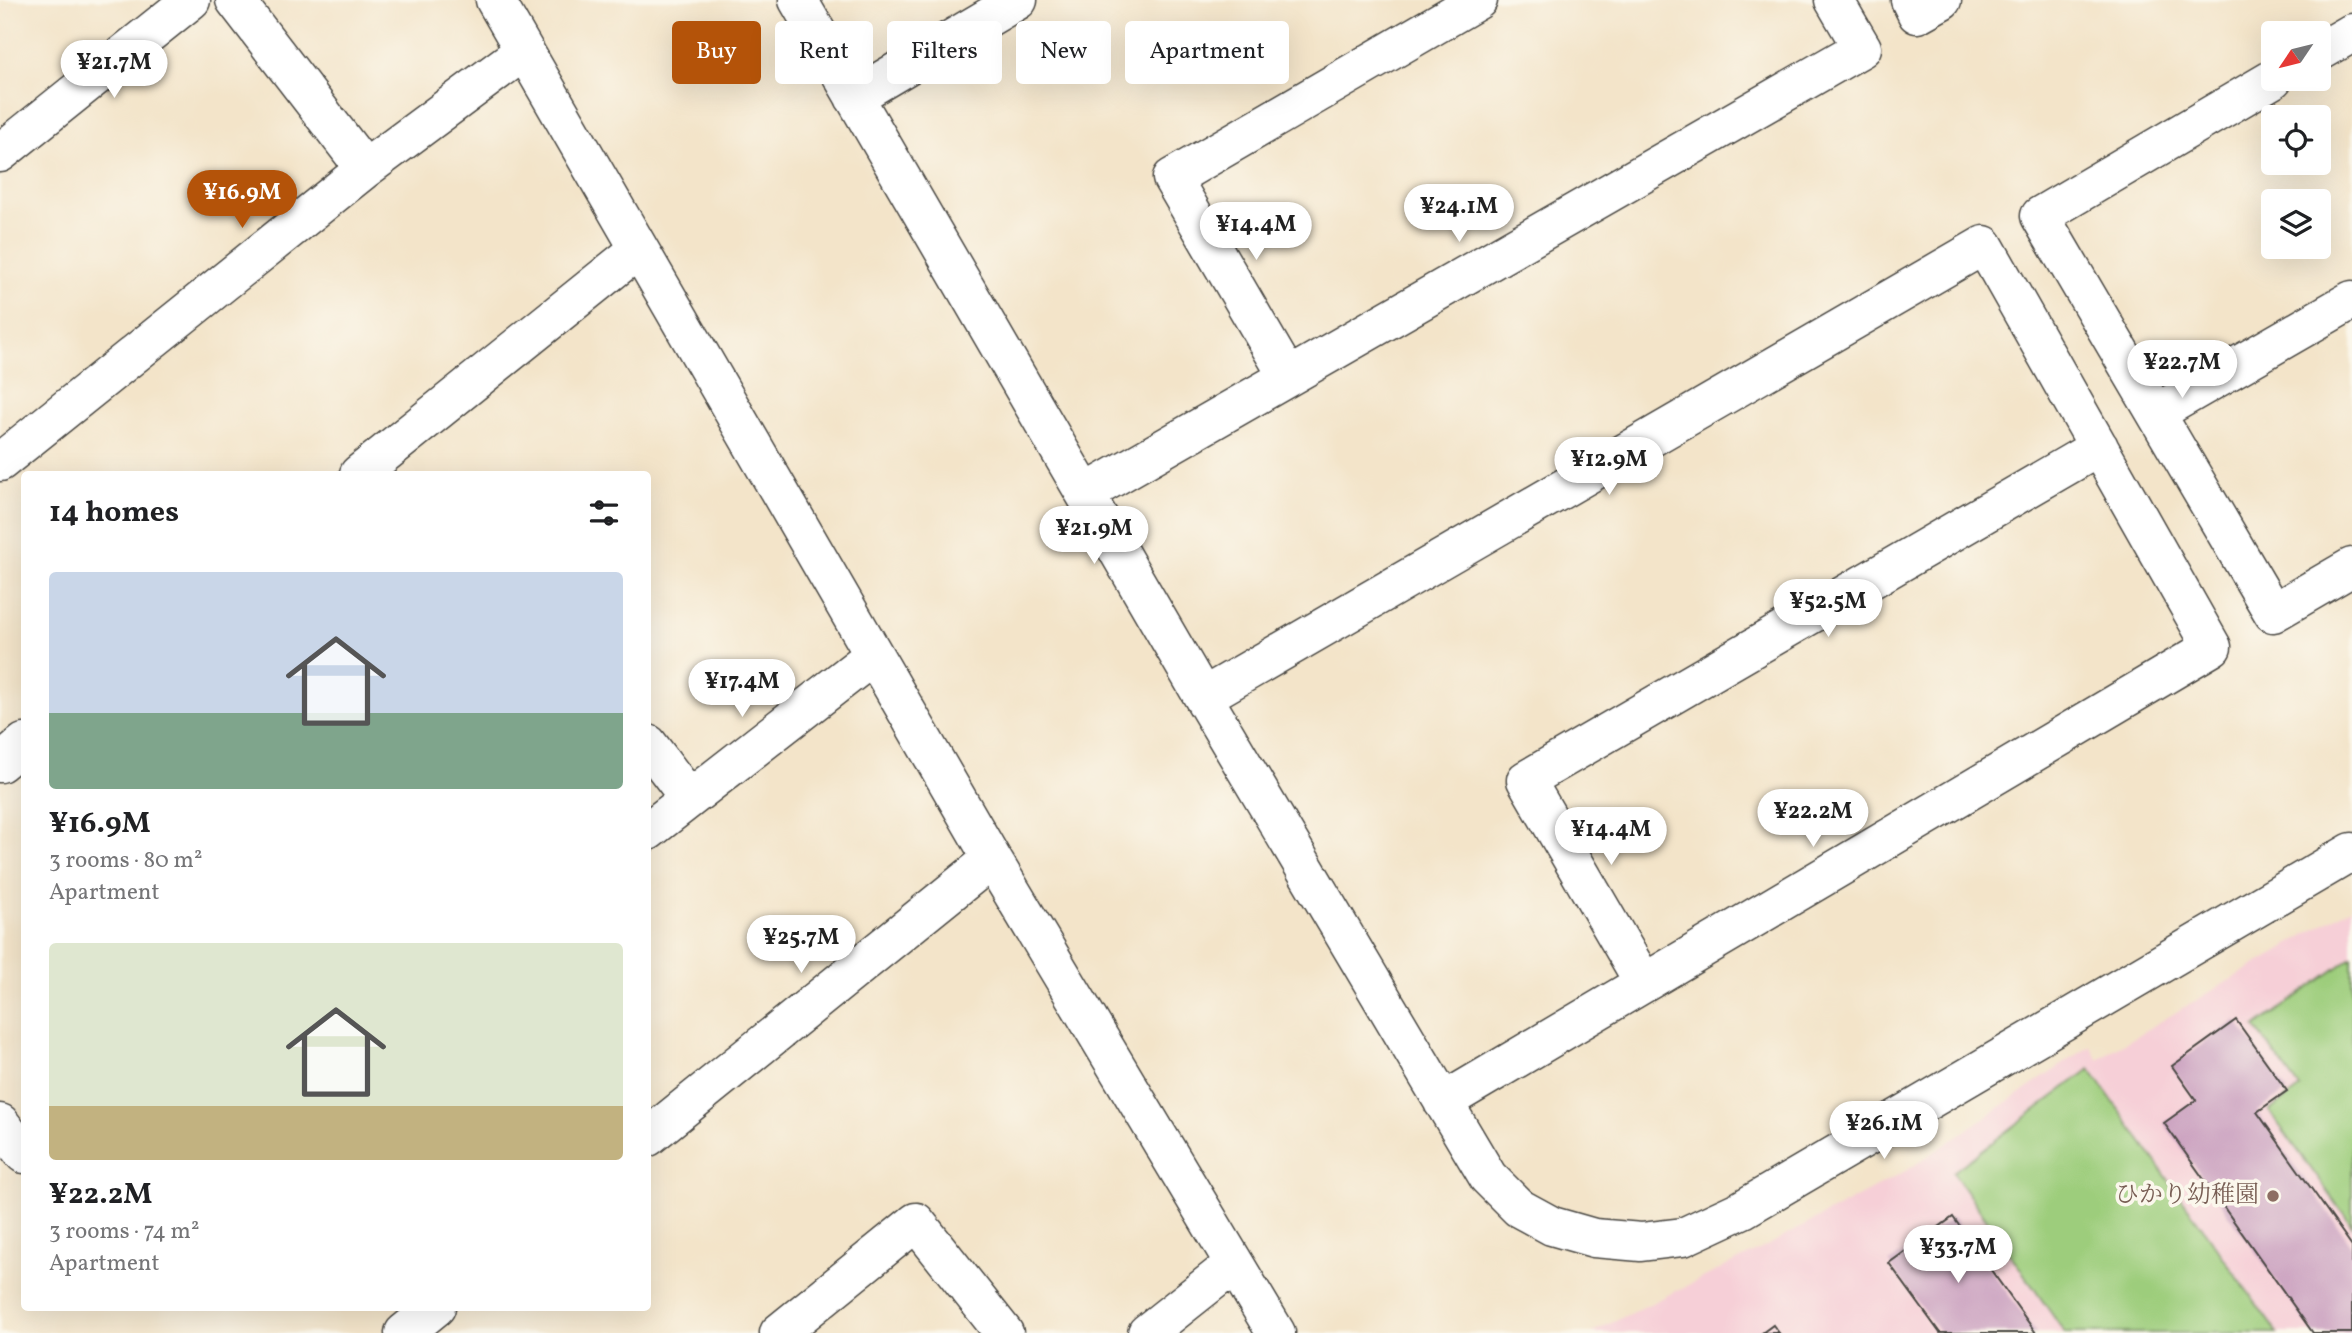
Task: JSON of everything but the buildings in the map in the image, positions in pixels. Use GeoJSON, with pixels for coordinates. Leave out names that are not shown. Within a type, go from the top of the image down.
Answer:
{"type":"FeatureCollection","features":[{"type":"Feature","properties":{"kind":"street"},"geometry":{"type":"LineString","coordinates":[[0,153],[191,0]]}},
{"type":"Feature","properties":{"kind":"street"},"geometry":{"type":"LineString","coordinates":[[235,0],[365,169]]}},
{"type":"Feature","properties":{"kind":"street"},"geometry":{"type":"LineString","coordinates":[[495,0],[992,859],[1276,1333]]}},
{"type":"Feature","properties":{"kind":"street"},"geometry":{"type":"LineString","coordinates":[[798,0],[1203,697],[1443,1102],[1488,1177],[1519,1208],[1552,1226],[1594,1238],[1641,1242],[1683,1237],[1742,1209],[2352,852]]}},
{"type":"Feature","properties":{"kind":"street"},"geometry":{"type":"LineString","coordinates":[[854,97],[1018,0]]}},
{"type":"Feature","properties":{"kind":"street"},"geometry":{"type":"LineString","coordinates":[[1288,377],[1172,178],[1478,0]]}},
{"type":"Feature","properties":{"kind":"street"},"geometry":{"type":"LineString","coordinates":[[1086,493],[1862,48],[1834,0]]}},
{"type":"Feature","properties":{"kind":"street"},"geometry":{"type":"LineString","coordinates":[[1910,0],[1917,14],[1942,0]]}},
{"type":"Feature","properties":{"kind":"street"},"geometry":{"type":"LineString","coordinates":[[2331,45],[2352,33]]}},
{"type":"Feature","properties":{"kind":"street"},"geometry":{"type":"LineString","coordinates":[[0,462],[365,169],[524,51]]}},
{"type":"Feature","properties":{"kind":"street"},"geometry":{"type":"LineString","coordinates":[[2261,86],[2040,216],[2273,613],[2352,567]]}},
{"type":"Feature","properties":{"kind":"street"},"geometry":{"type":"LineString","coordinates":[[1203,697],[1984,245],[2213,647],[1443,1102]]}},
{"type":"Feature","properties":{"kind":"street"},"geometry":{"type":"LineString","coordinates":[[363,471],[639,249]]}},
{"type":"Feature","properties":{"kind":"street"},"geometry":{"type":"LineString","coordinates":[[2156,414],[2352,300]]}},
{"type":"Feature","properties":{"kind":"street"},"geometry":{"type":"LineString","coordinates":[[1644,983],[1527,780],[2099,447]]}},
{"type":"Feature","properties":{"kind":"street"},"geometry":{"type":"LineString","coordinates":[[651,829],[874,655]]}},
{"type":"Feature","properties":{"kind":"street"},"geometry":{"type":"LineString","coordinates":[[0,763],[21,746]]}},
{"type":"Feature","properties":{"kind":"street"},"geometry":{"type":"LineString","coordinates":[[651,748],[689,798]]}},
{"type":"Feature","properties":{"kind":"street"},"geometry":{"type":"LineString","coordinates":[[651,1135],[992,859]]}},
{"type":"Feature","properties":{"kind":"street"},"geometry":{"type":"LineString","coordinates":[[0,1123],[21,1150]]}},
{"type":"Feature","properties":{"kind":"street"},"geometry":{"type":"LineString","coordinates":[[779,1333],[916,1222],[1004,1333]]}},
{"type":"Feature","properties":{"kind":"street"},"geometry":{"type":"LineString","coordinates":[[1147,1333],[1234,1264]]}},
{"type":"Feature","properties":{"kind":"street"},"geometry":{"type":"LineString","coordinates":[[404,1333],[431,1311]]}},
{"type":"Feature","properties":{"kind":"shaded area"},"geometry":{"type":"Polygon","coordinates":[[[2352,907],[2352,1333],[1591,1333],[1763,1248],[1909,1169],[2090,1046],[2098,1059],[2352,907]]]}},
{"type":"Feature","properties":{"kind":"green space"},"geometry":{"type":"Polygon","coordinates":[[[2352,957],[2352,1225],[2269,1111],[2300,1088],[2255,1027],[2352,957]]]}},
{"type":"Feature","properties":{"kind":"green space"},"geometry":{"type":"Polygon","coordinates":[[[2090,1069],[2277,1333],[2065,1333],[1953,1172],[2090,1069]]]}},
{"type":"Feature","properties":{"kind":"place","name":"ひかり幼稚園"},"geometry":{"type":"Point","coordinates":[2273,1196]}}]}
